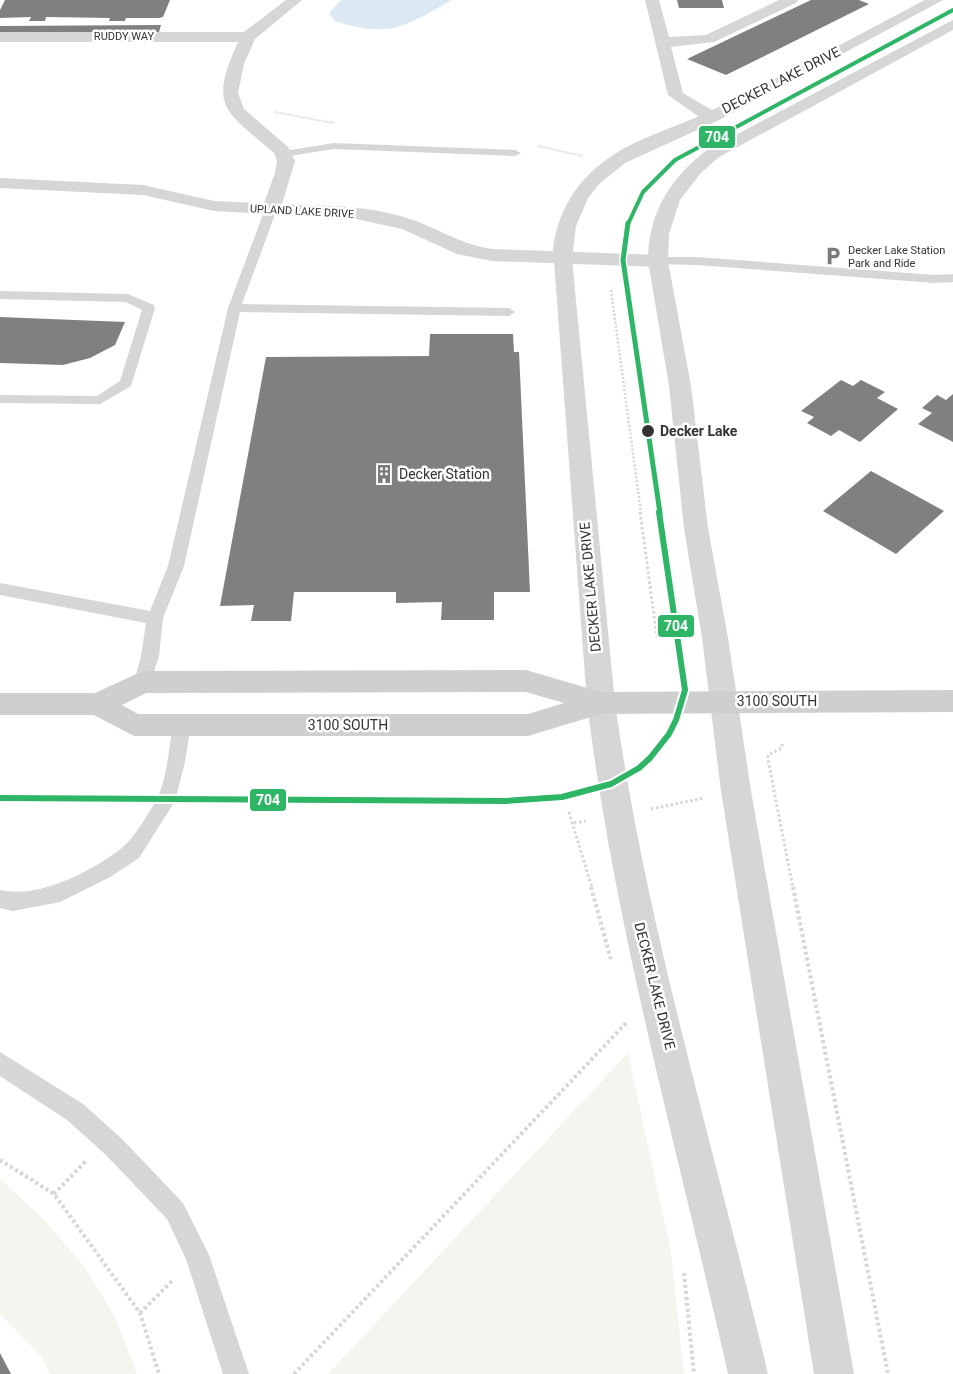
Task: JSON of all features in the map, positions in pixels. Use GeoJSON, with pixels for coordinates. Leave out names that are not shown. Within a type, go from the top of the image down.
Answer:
{"type":"FeatureCollection","features":[{"type":"Feature","properties":{"kind":"main road","name":"3100 SOUTH"},"geometry":{"type":"LineString","coordinates":[[0,704],[98,704],[143,682],[526,681],[600,703]]}},
{"type":"Feature","properties":{"kind":"main road","name":"3100 SOUTH"},"geometry":{"type":"LineString","coordinates":[[98,704],[134,725],[528,724],[600,703],[953,701]]}},
{"type":"Feature","properties":{"kind":"street"},"geometry":{"type":"LineString","coordinates":[[271,209],[284,173],[286,161],[284,154],[276,143],[236,111],[231,102],[230,93],[236,64],[248,37],[295,0]]}},
{"type":"Feature","properties":{"kind":"street"},"geometry":{"type":"LineString","coordinates":[[652,0],[661,42],[676,95],[711,117]]}},
{"type":"Feature","properties":{"kind":"street"},"geometry":{"type":"LineString","coordinates":[[661,42],[709,39],[791,0]]}},
{"type":"Feature","properties":{"kind":"street","name":"DECKER LAKE DRIVE"},"geometry":{"type":"LineString","coordinates":[[748,1374],[710,1208],[642,940],[600,703],[562,259],[563,236],[572,210],[593,179],[607,166],[628,154],[711,117],[936,0]]}},
{"type":"Feature","properties":{"kind":"street"},"geometry":{"type":"LineString","coordinates":[[834,1374],[722,701],[715,638],[696,528],[680,386],[658,261],[659,228],[665,211],[676,192],[696,168],[750,134],[953,24]]}},
{"type":"Feature","properties":{"kind":"street","name":"RUDDY WAY"},"geometry":{"type":"LineString","coordinates":[[0,37],[248,37]]}},
{"type":"Feature","properties":{"kind":"street","name":"UPLAND LAKE DRIVE"},"geometry":{"type":"LineString","coordinates":[[0,183],[143,190],[214,206],[332,211],[384,218],[409,226],[464,250],[492,255],[658,261]]}},
{"type":"Feature","properties":{"kind":"lane"},"geometry":{"type":"LineString","coordinates":[[284,154],[334,146],[515,153]]}},
{"type":"Feature","properties":{"kind":"lane"},"geometry":{"type":"LineString","coordinates":[[143,682],[150,656],[155,618],[176,566],[234,308],[271,209]]}},
{"type":"Feature","properties":{"kind":"lane"},"geometry":{"type":"LineString","coordinates":[[658,261],[697,261],[936,279],[953,278]]}},
{"type":"Feature","properties":{"kind":"lane"},"geometry":{"type":"LineString","coordinates":[[0,295],[128,298],[149,308],[126,383],[100,400],[0,400]]}},
{"type":"Feature","properties":{"kind":"lane"},"geometry":{"type":"LineString","coordinates":[[234,308],[508,312]]}},
{"type":"Feature","properties":{"kind":"lane"},"geometry":{"type":"LineString","coordinates":[[0,589],[155,618]]}},
{"type":"Feature","properties":{"kind":"lane"},"geometry":{"type":"LineString","coordinates":[[0,899],[13,902],[60,893],[103,871],[132,852],[166,801],[176,762],[182,725]]}},
{"type":"Feature","properties":{"kind":"lane"},"geometry":{"type":"LineString","coordinates":[[0,1063],[75,1112],[114,1147],[174,1211],[197,1255],[236,1374]]}},
{"type":"Feature","properties":{"kind":"path"},"geometry":{"type":"LineString","coordinates":[[611,290],[657,637]]}},
{"type":"Feature","properties":{"kind":"path"},"geometry":{"type":"LineString","coordinates":[[782,744],[782,748],[768,755],[768,760],[888,1374]]}},
{"type":"Feature","properties":{"kind":"path"},"geometry":{"type":"LineString","coordinates":[[619,815],[736,792]]}},
{"type":"Feature","properties":{"kind":"path"},"geometry":{"type":"LineString","coordinates":[[294,1374],[629,1020]]}},
{"type":"Feature","properties":{"kind":"path"},"geometry":{"type":"LineString","coordinates":[[54,1194],[88,1159],[114,1147]]}},
{"type":"Feature","properties":{"kind":"path"},"geometry":{"type":"LineString","coordinates":[[0,1160],[54,1194],[140,1313],[159,1374]]}},
{"type":"Feature","properties":{"kind":"path"},"geometry":{"type":"LineString","coordinates":[[140,1313],[197,1255]]}},
{"type":"Feature","properties":{"kind":"shaded area"},"geometry":{"type":"Polygon","coordinates":[[[341,0],[452,0],[409,23],[384,29],[370,29],[335,21],[329,13],[341,0]]]}},
{"type":"Feature","properties":{"kind":"shaded area"},"geometry":{"type":"Polygon","coordinates":[[[628,1053],[671,1252],[684,1374],[328,1374],[628,1053]]]}},
{"type":"Feature","properties":{"kind":"shaded area"},"geometry":{"type":"Polygon","coordinates":[[[0,1179],[46,1222],[86,1269],[116,1319],[137,1374],[50,1374],[41,1356],[0,1314],[0,1179]]]}},
{"type":"Feature","properties":{"kind":"building"},"geometry":{"type":"Polygon","coordinates":[[[5,0],[170,0],[163,17],[159,18],[126,18],[125,21],[109,21],[110,18],[46,17],[45,21],[29,21],[31,17],[0,18],[0,10],[5,0]]]}},
{"type":"Feature","properties":{"kind":"building"},"geometry":{"type":"Polygon","coordinates":[[[677,0],[722,0],[724,8],[679,8],[677,0]]]}},
{"type":"Feature","properties":{"kind":"building"},"geometry":{"type":"Polygon","coordinates":[[[811,0],[859,0],[869,4],[726,75],[687,59],[811,0]]]}},
{"type":"Feature","properties":{"kind":"building"},"geometry":{"type":"Polygon","coordinates":[[[161,25],[159,32],[0,33],[0,26],[161,25]]]}},
{"type":"Feature","properties":{"kind":"building"},"geometry":{"type":"Polygon","coordinates":[[[0,317],[125,322],[115,345],[90,358],[63,365],[0,363],[0,317]]]}},
{"type":"Feature","properties":{"kind":"building","name":"Decker Station"},"geometry":{"type":"Polygon","coordinates":[[[430,334],[513,334],[514,352],[519,352],[530,592],[494,592],[494,620],[441,620],[442,602],[396,603],[396,592],[294,592],[291,621],[251,621],[254,605],[220,606],[266,357],[429,356],[430,334]]]}},
{"type":"Feature","properties":{"kind":"building"},"geometry":{"type":"Polygon","coordinates":[[[841,380],[853,386],[861,380],[885,392],[877,398],[898,409],[860,442],[839,430],[831,436],[807,423],[814,417],[801,411],[841,380]]]}},
{"type":"Feature","properties":{"kind":"building"},"geometry":{"type":"Polygon","coordinates":[[[953,394],[953,442],[918,424],[932,413],[922,408],[937,395],[946,400],[953,394]]]}},
{"type":"Feature","properties":{"kind":"building"},"geometry":{"type":"Polygon","coordinates":[[[871,471],[944,511],[896,554],[823,511],[871,471]]]}},
{"type":"Feature","properties":{"kind":"building"},"geometry":{"type":"Polygon","coordinates":[[[0,1353],[11,1374],[0,1374],[0,1353]]]}},
{"type":"Feature","properties":{"kind":"transit line","name":"704"},"geometry":{"type":"LineString","coordinates":[[0,798],[478,802],[534,800],[588,792],[626,777],[639,768],[660,747],[669,734],[676,720],[685,690],[623,260],[626,229],[630,216],[643,192],[675,160],[953,10]]}},
{"type":"Feature","properties":{"kind":"place","name":"Decker Lake Station Park and Ride"},"geometry":{"type":"Point","coordinates":[833,256]}},
{"type":"Feature","properties":{"kind":"place","name":"Decker Lake"},"geometry":{"type":"Point","coordinates":[648,431]}},
{"type":"Feature","properties":{"kind":"place","name":"Decker Station"},"geometry":{"type":"Point","coordinates":[384,474]}}]}
